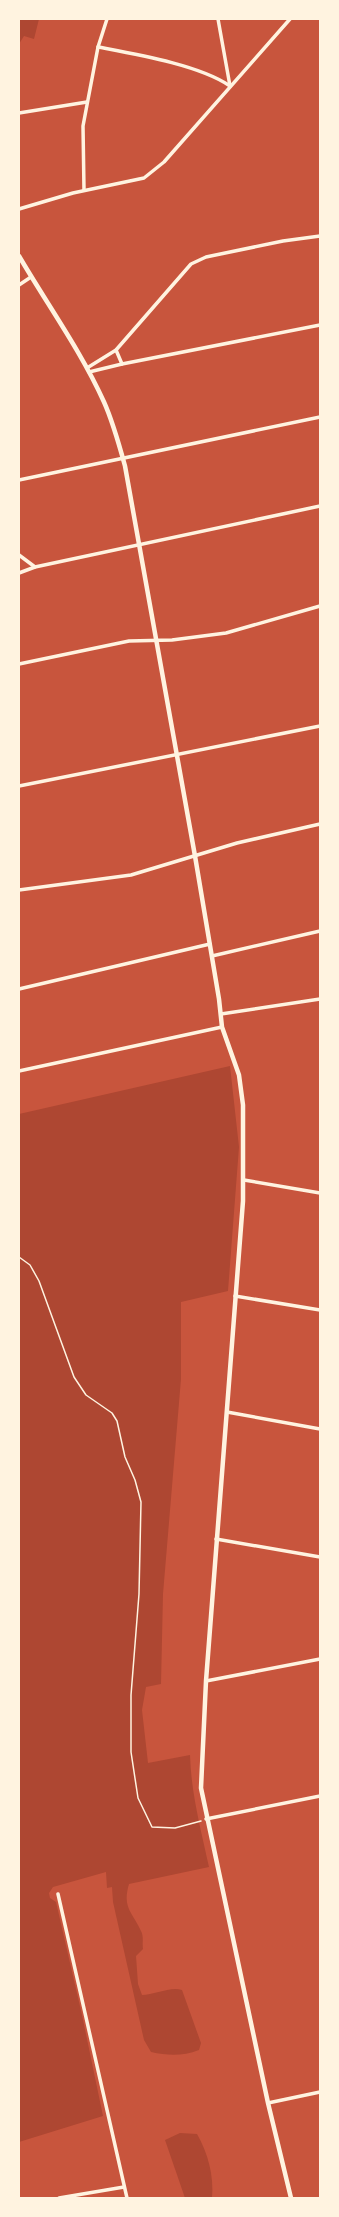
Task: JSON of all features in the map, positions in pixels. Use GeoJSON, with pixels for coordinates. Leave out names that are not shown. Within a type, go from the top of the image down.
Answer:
{"type":"FeatureCollection","features":[{"type":"Feature","properties":{"kind":"street"},"geometry":{"type":"LineString","coordinates":[[84,190],[82,145],[87,102],[98,47],[107,19]]}},
{"type":"Feature","properties":{"kind":"street"},"geometry":{"type":"LineString","coordinates":[[218,19],[230,86]]}},
{"type":"Feature","properties":{"kind":"street"},"geometry":{"type":"LineString","coordinates":[[19,209],[84,190],[132,182],[150,174],[164,162],[290,19]]}},
{"type":"Feature","properties":{"kind":"street"},"geometry":{"type":"LineString","coordinates":[[98,47],[165,61],[220,79],[230,86]]}},
{"type":"Feature","properties":{"kind":"street"},"geometry":{"type":"LineString","coordinates":[[19,113],[87,102]]}},
{"type":"Feature","properties":{"kind":"street"},"geometry":{"type":"LineString","coordinates":[[88,370],[116,350],[191,264],[206,257],[283,241],[320,236]]}},
{"type":"Feature","properties":{"kind":"street"},"geometry":{"type":"LineString","coordinates":[[19,256],[88,370],[114,426],[123,459],[195,856],[222,1027],[239,1075],[243,1105],[244,1180],[216,1539],[206,1681],[201,1788],[206,1819],[268,2103],[291,2198]]}},
{"type":"Feature","properties":{"kind":"street"},"geometry":{"type":"LineString","coordinates":[[19,285],[32,277]]}},
{"type":"Feature","properties":{"kind":"street"},"geometry":{"type":"LineString","coordinates":[[88,370],[320,325]]}},
{"type":"Feature","properties":{"kind":"street"},"geometry":{"type":"LineString","coordinates":[[116,350],[122,364]]}},
{"type":"Feature","properties":{"kind":"street"},"geometry":{"type":"LineString","coordinates":[[19,480],[320,417]]}},
{"type":"Feature","properties":{"kind":"street"},"geometry":{"type":"LineString","coordinates":[[19,573],[35,567],[320,506]]}},
{"type":"Feature","properties":{"kind":"street"},"geometry":{"type":"LineString","coordinates":[[19,555],[35,567]]}},
{"type":"Feature","properties":{"kind":"street"},"geometry":{"type":"LineString","coordinates":[[19,664],[129,641],[172,640],[226,633],[320,606]]}},
{"type":"Feature","properties":{"kind":"street"},"geometry":{"type":"LineString","coordinates":[[19,786],[320,726]]}},
{"type":"Feature","properties":{"kind":"street"},"geometry":{"type":"LineString","coordinates":[[19,890],[131,875],[237,844],[320,824]]}},
{"type":"Feature","properties":{"kind":"street"},"geometry":{"type":"LineString","coordinates":[[212,956],[320,931]]}},
{"type":"Feature","properties":{"kind":"street"},"geometry":{"type":"LineString","coordinates":[[19,989],[210,944]]}},
{"type":"Feature","properties":{"kind":"street"},"geometry":{"type":"LineString","coordinates":[[221,1014],[320,999]]}},
{"type":"Feature","properties":{"kind":"street"},"geometry":{"type":"LineString","coordinates":[[19,1071],[222,1027]]}},
{"type":"Feature","properties":{"kind":"street"},"geometry":{"type":"LineString","coordinates":[[244,1180],[320,1193]]}},
{"type":"Feature","properties":{"kind":"street"},"geometry":{"type":"LineString","coordinates":[[235,1296],[320,1310]]}},
{"type":"Feature","properties":{"kind":"street"},"geometry":{"type":"LineString","coordinates":[[227,1412],[320,1429]]}},
{"type":"Feature","properties":{"kind":"street"},"geometry":{"type":"LineString","coordinates":[[216,1539],[320,1557]]}},
{"type":"Feature","properties":{"kind":"street"},"geometry":{"type":"LineString","coordinates":[[206,1681],[320,1659]]}},
{"type":"Feature","properties":{"kind":"street"},"geometry":{"type":"LineString","coordinates":[[206,1819],[320,1796]]}},
{"type":"Feature","properties":{"kind":"street"},"geometry":{"type":"LineString","coordinates":[[58,1894],[127,2198]]}},
{"type":"Feature","properties":{"kind":"street"},"geometry":{"type":"LineString","coordinates":[[268,2103],[320,2092]]}},
{"type":"Feature","properties":{"kind":"street"},"geometry":{"type":"LineString","coordinates":[[59,2198],[124,2187]]}},
{"type":"Feature","properties":{"kind":"path"},"geometry":{"type":"LineString","coordinates":[[19,1257],[30,1265],[39,1281],[74,1377],[86,1395],[112,1413],[117,1421],[125,1457],[135,1480],[141,1502],[139,1594],[131,1695],[131,1752],[138,1798],[152,1827],[175,1828],[206,1819]]}},
{"type":"Feature","properties":{"kind":"shaded area"},"geometry":{"type":"Polygon","coordinates":[[[19,19],[39,19],[34,39],[24,36],[19,44],[19,19]]]}},
{"type":"Feature","properties":{"kind":"shaded area"},"geometry":{"type":"Polygon","coordinates":[[[230,1066],[239,1147],[228,1291],[181,1302],[181,1379],[163,1594],[161,1684],[146,1687],[142,1710],[148,1763],[190,1755],[194,1797],[209,1867],[129,1884],[127,1892],[127,1904],[142,1933],[143,1949],[136,1956],[138,1984],[142,1995],[173,1989],[182,1990],[201,2043],[199,2050],[170,2055],[151,2052],[144,2040],[113,1902],[112,1887],[107,1888],[106,1872],[53,1887],[49,1893],[50,1898],[56,1902],[103,2116],[19,2142],[19,1114],[230,1066]]]}},
{"type":"Feature","properties":{"kind":"shaded area"},"geometry":{"type":"Polygon","coordinates":[[[180,2133],[197,2134],[201,2141],[211,2173],[212,2198],[185,2198],[165,2140],[180,2133]]]}}]}
